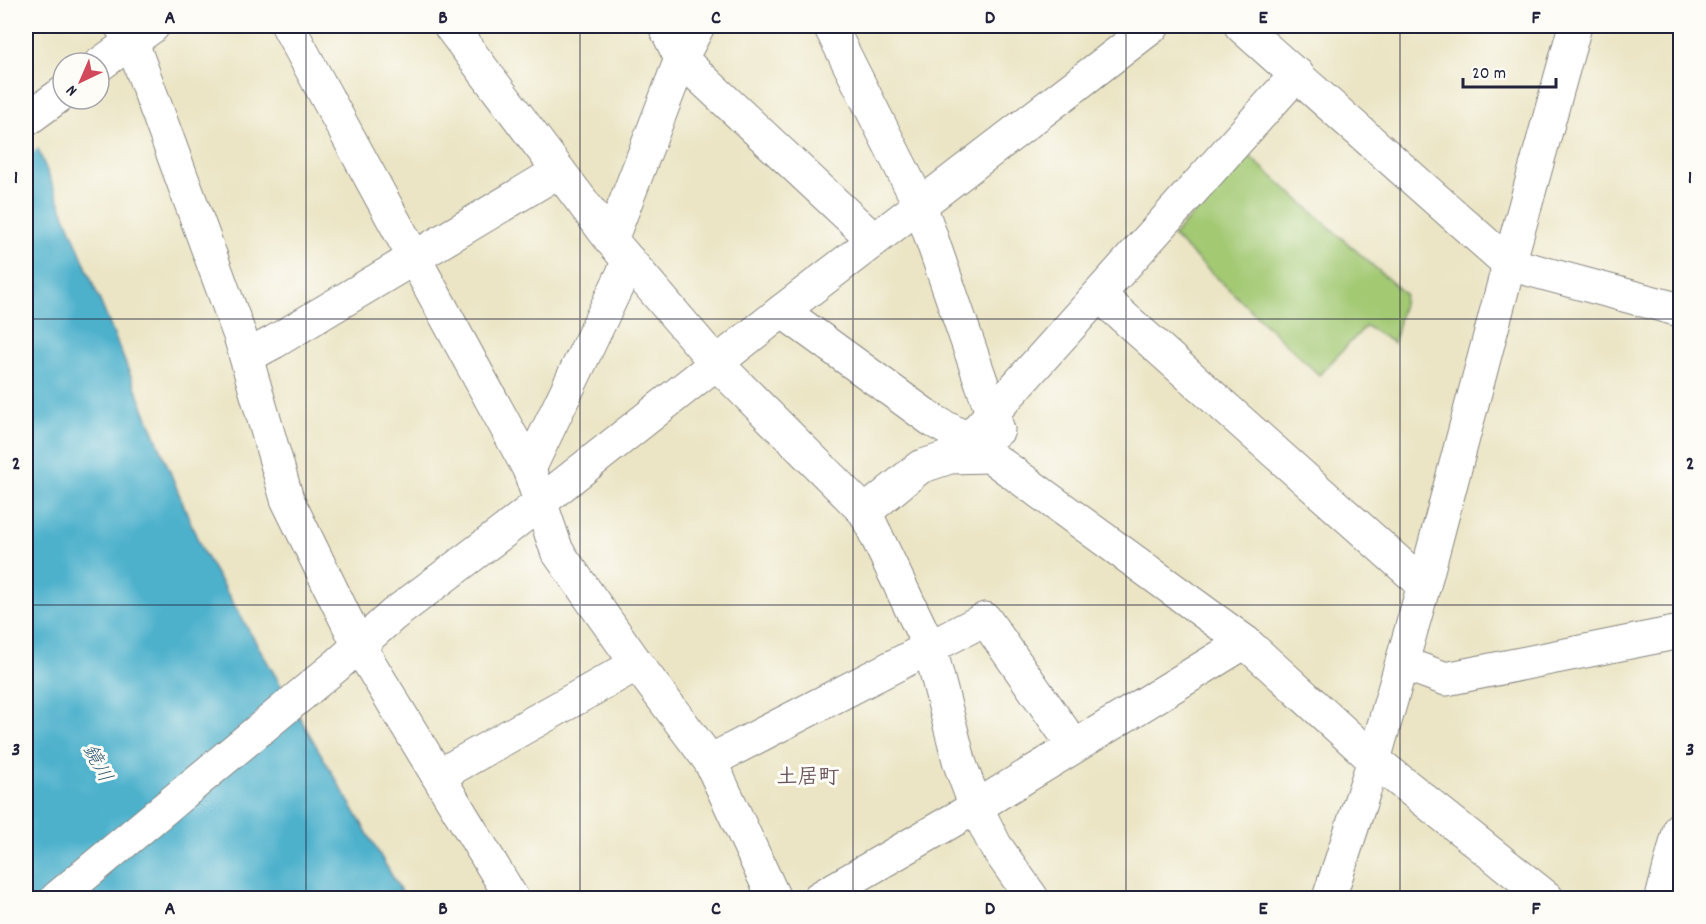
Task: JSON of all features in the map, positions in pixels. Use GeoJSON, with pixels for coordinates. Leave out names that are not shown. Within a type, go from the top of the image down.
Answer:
{"type":"FeatureCollection","features":[{"type":"Feature","properties":{"kind":"street"},"geometry":{"type":"LineString","coordinates":[[288,26],[529,470],[556,551],[710,761],[774,898]]}},
{"type":"Feature","properties":{"kind":"street"},"geometry":{"type":"LineString","coordinates":[[450,26],[620,251],[716,363],[865,512],[930,648],[960,764],[976,807],[995,845],[1032,898]]}},
{"type":"Feature","properties":{"kind":"street"},"geometry":{"type":"LineString","coordinates":[[665,26],[681,59],[874,240]]}},
{"type":"Feature","properties":{"kind":"street"},"geometry":{"type":"LineString","coordinates":[[529,470],[620,251],[681,59],[698,26]]}},
{"type":"Feature","properties":{"kind":"street"},"geometry":{"type":"LineString","coordinates":[[830,26],[920,205],[1014,475]]}},
{"type":"Feature","properties":{"kind":"street"},"geometry":{"type":"LineString","coordinates":[[57,898],[330,671],[393,615],[782,311],[1153,26]]}},
{"type":"Feature","properties":{"kind":"street"},"geometry":{"type":"LineString","coordinates":[[1241,26],[1509,264],[1680,310]]}},
{"type":"Feature","properties":{"kind":"street"},"geometry":{"type":"LineString","coordinates":[[1329,898],[1374,760],[1402,663],[1575,26]]}},
{"type":"Feature","properties":{"kind":"street"},"geometry":{"type":"LineString","coordinates":[[111,53],[135,30],[240,336],[287,498],[359,646],[512,898]]}},
{"type":"Feature","properties":{"kind":"street"},"geometry":{"type":"LineString","coordinates":[[978,448],[992,413],[1100,296],[1297,74]]}},
{"type":"Feature","properties":{"kind":"street"},"geometry":{"type":"LineString","coordinates":[[26,120],[51,101]]}},
{"type":"Feature","properties":{"kind":"street"},"geometry":{"type":"LineString","coordinates":[[246,357],[559,171]]}},
{"type":"Feature","properties":{"kind":"street"},"geometry":{"type":"LineString","coordinates":[[1100,296],[1424,585]]}},
{"type":"Feature","properties":{"kind":"street"},"geometry":{"type":"LineString","coordinates":[[782,311],[932,420],[978,448],[1245,642],[1374,760],[1547,898]]}},
{"type":"Feature","properties":{"kind":"street"},"geometry":{"type":"LineString","coordinates":[[920,467],[932,420]]}},
{"type":"Feature","properties":{"kind":"street"},"geometry":{"type":"LineString","coordinates":[[865,512],[920,467],[978,448]]}},
{"type":"Feature","properties":{"kind":"street"},"geometry":{"type":"LineString","coordinates":[[710,761],[985,620],[1074,746]]}},
{"type":"Feature","properties":{"kind":"street"},"geometry":{"type":"LineString","coordinates":[[1402,663],[1446,679],[1680,632]]}},
{"type":"Feature","properties":{"kind":"street"},"geometry":{"type":"LineString","coordinates":[[819,898],[976,807],[1245,642]]}},
{"type":"Feature","properties":{"kind":"street"},"geometry":{"type":"LineString","coordinates":[[438,776],[637,664]]}},
{"type":"Feature","properties":{"kind":"street"},"geometry":{"type":"LineString","coordinates":[[1662,898],[1680,828]]}},
{"type":"Feature","properties":{"kind":"green space"},"geometry":{"type":"Polygon","coordinates":[[[1248,155],[1405,294],[1394,343],[1366,326],[1319,375],[1173,236],[1248,155]]]}},
{"type":"Feature","properties":{"kind":"water","name":"鏡川"},"geometry":{"type":"Polygon","coordinates":[[[26,120],[202,550],[405,898],[26,898],[26,120]]]}},
{"type":"Feature","properties":{"kind":"pier"},"geometry":{"type":"Polygon","coordinates":[[[26,117],[40,147],[26,157],[26,117]]]}},
{"type":"Feature","properties":{"kind":"district","name":"土居町"},"geometry":{"type":"Point","coordinates":[808,779]}}]}
